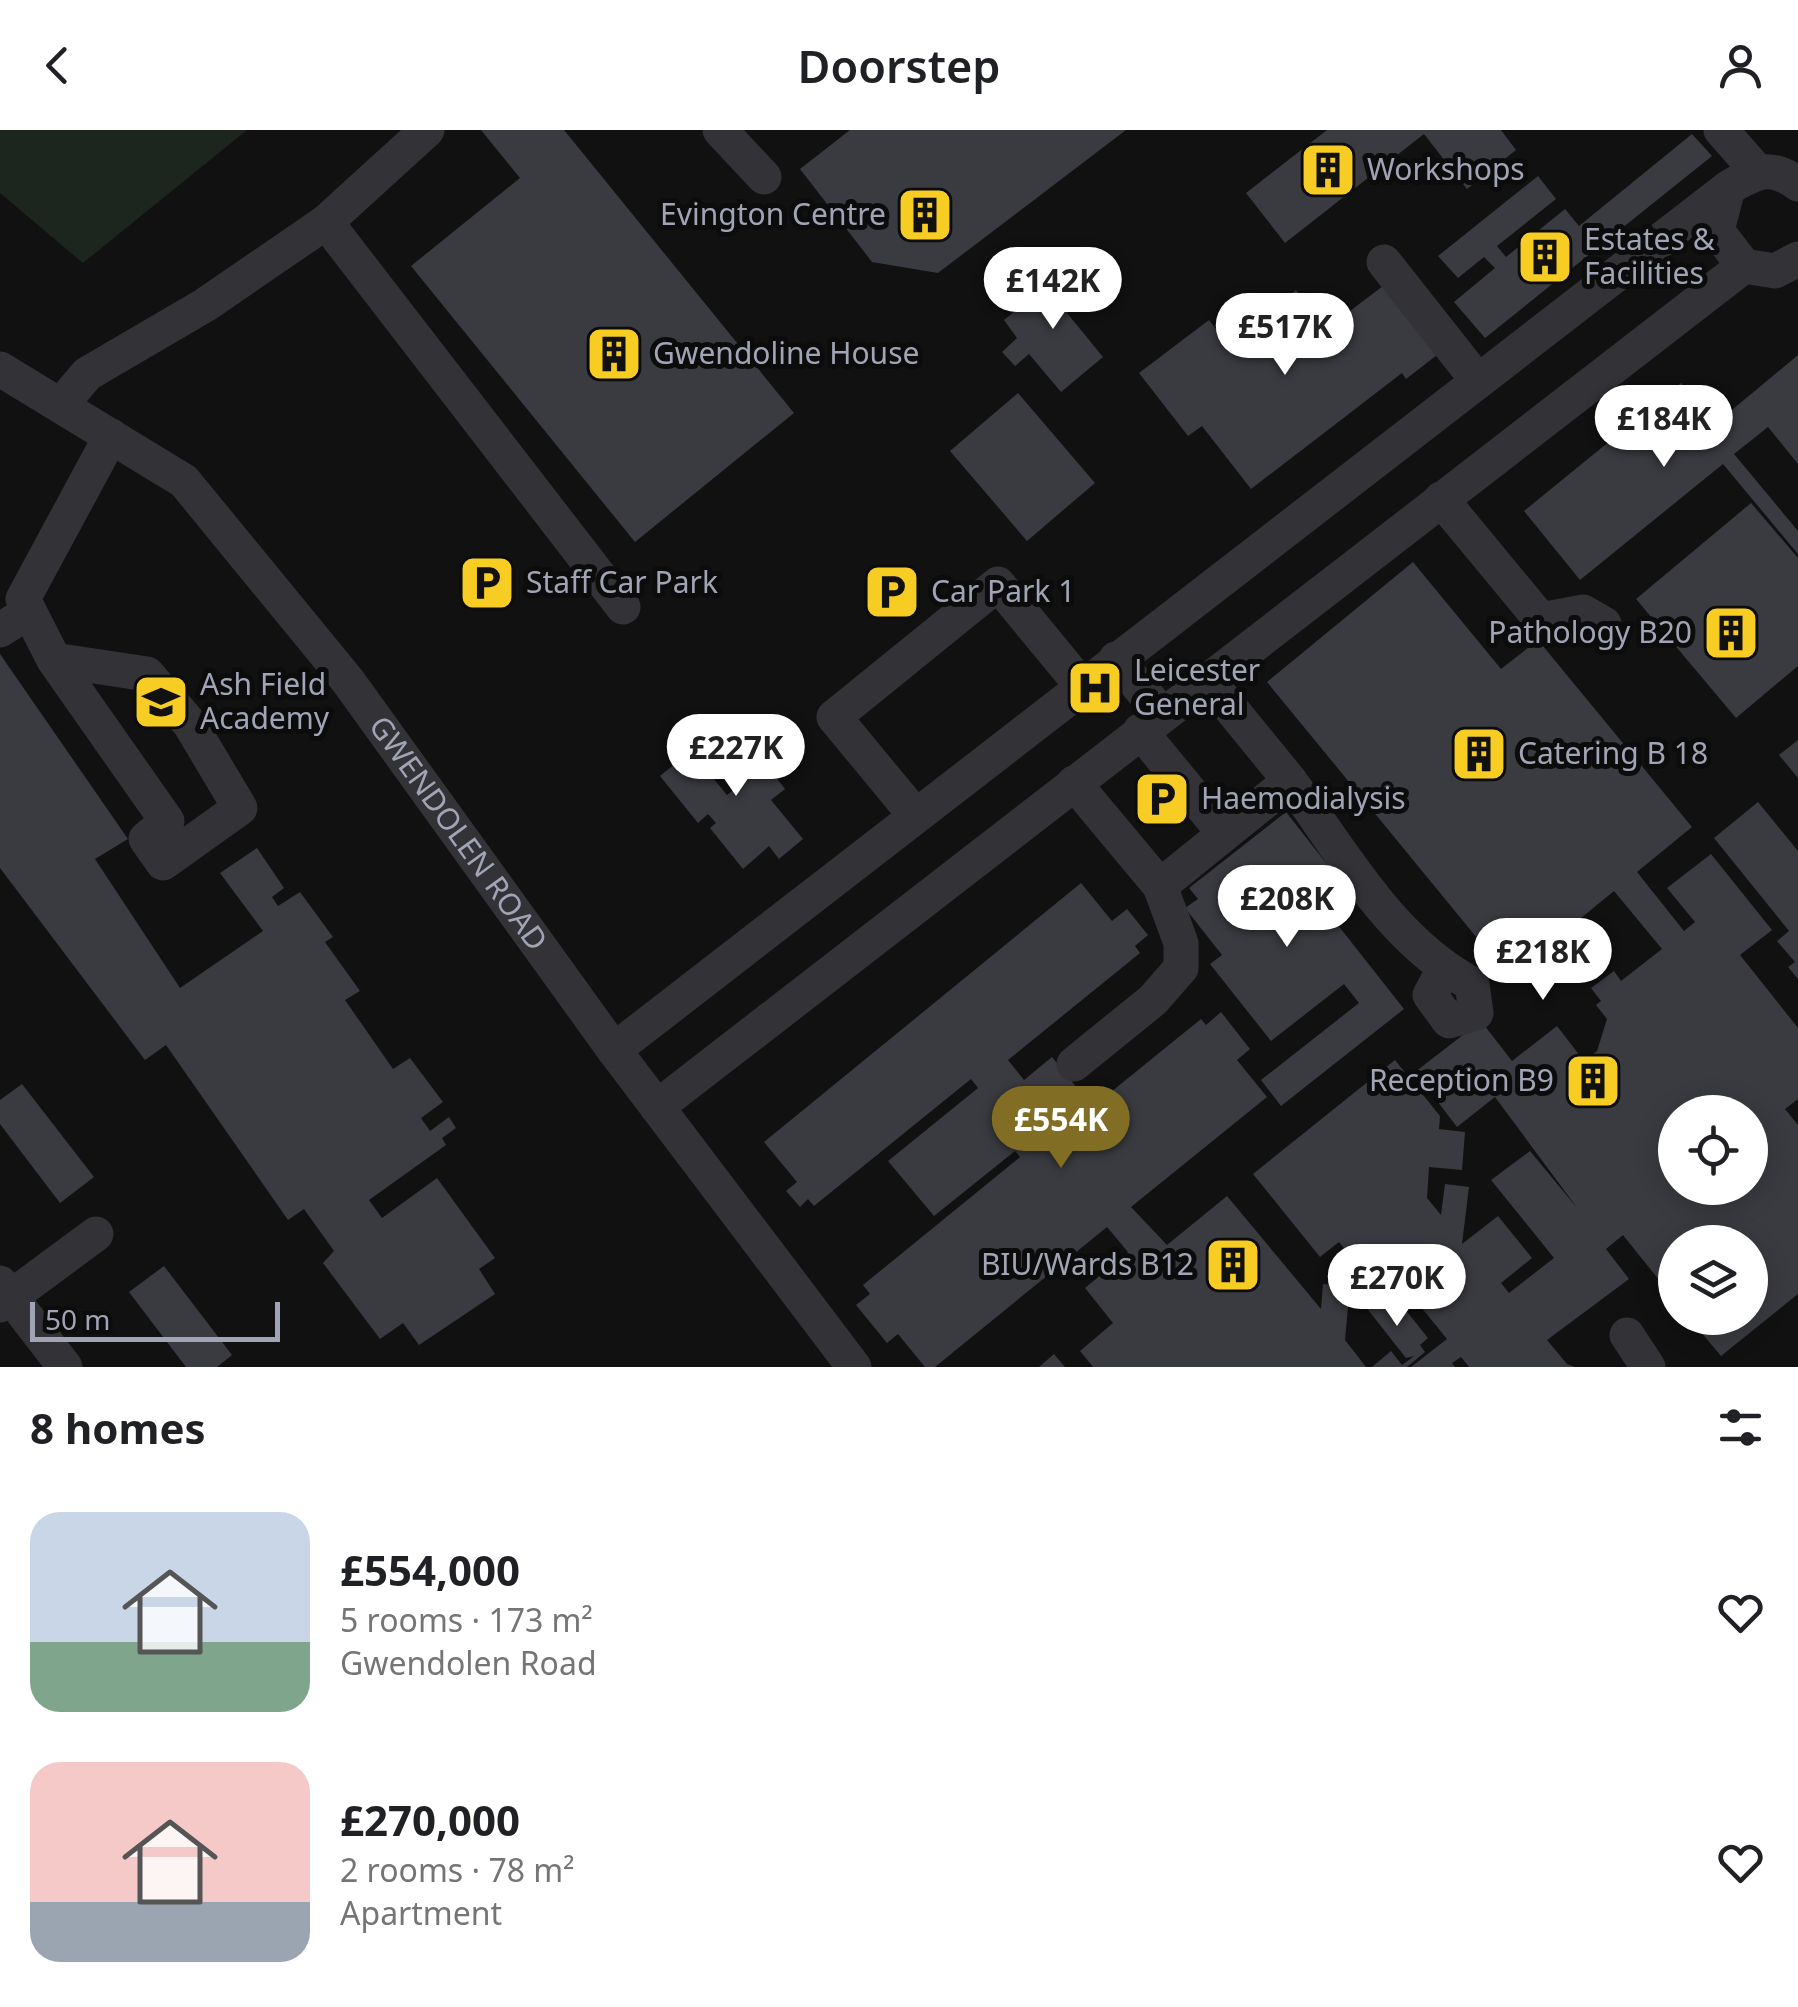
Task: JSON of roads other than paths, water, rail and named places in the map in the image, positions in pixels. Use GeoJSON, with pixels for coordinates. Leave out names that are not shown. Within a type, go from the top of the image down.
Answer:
{"type":"FeatureCollection","features":[{"type":"Feature","properties":{"kind":"street"},"geometry":{"type":"LineString","coordinates":[[60,405],[86,374],[205,304],[326,222],[427,130]]}},
{"type":"Feature","properties":{"kind":"street"},"geometry":{"type":"LineString","coordinates":[[720,130],[764,176]]}},
{"type":"Feature","properties":{"kind":"street"},"geometry":{"type":"LineString","coordinates":[[1721,130],[1743,180]]}},
{"type":"Feature","properties":{"kind":"street"},"geometry":{"type":"LineString","coordinates":[[614,1050],[1116,659],[1743,180],[1785,174],[1798,184]]}},
{"type":"Feature","properties":{"kind":"street"},"geometry":{"type":"LineString","coordinates":[[1743,180],[1716,231],[1744,266],[1775,271],[1798,259]]}},
{"type":"Feature","properties":{"kind":"street"},"geometry":{"type":"LineString","coordinates":[[326,222],[622,607]]}},
{"type":"Feature","properties":{"kind":"street"},"geometry":{"type":"LineString","coordinates":[[1384,262],[1478,381]]}},
{"type":"Feature","properties":{"kind":"street"},"geometry":{"type":"LineString","coordinates":[[658,1106],[1744,266]]}},
{"type":"Feature","properties":{"kind":"street","name":"GWENDOLEN ROAD"},"geometry":{"type":"LineString","coordinates":[[0,369],[184,481],[348,681],[614,1050],[854,1367]]}},
{"type":"Feature","properties":{"kind":"street"},"geometry":{"type":"LineString","coordinates":[[54,660],[147,674],[190,724],[240,808],[163,863],[146,839],[167,821],[54,660],[15,621],[111,436]]}},
{"type":"Feature","properties":{"kind":"street"},"geometry":{"type":"LineString","coordinates":[[1441,499],[1541,620],[1583,612],[1604,624]]}},
{"type":"Feature","properties":{"kind":"street"},"geometry":{"type":"LineString","coordinates":[[915,815],[834,717],[998,584],[1082,686]]}},
{"type":"Feature","properties":{"kind":"street"},"geometry":{"type":"LineString","coordinates":[[1116,659],[1151,723],[1224,833]]}},
{"type":"Feature","properties":{"kind":"street"},"geometry":{"type":"LineString","coordinates":[[1206,680],[1290,781],[1398,928],[1444,970]]}},
{"type":"Feature","properties":{"kind":"street"},"geometry":{"type":"LineString","coordinates":[[1160,886],[1290,781]]}},
{"type":"Feature","properties":{"kind":"street"},"geometry":{"type":"LineString","coordinates":[[1074,782],[1160,886],[1180,943],[1182,968],[1153,1000],[1074,1064]]}},
{"type":"Feature","properties":{"kind":"street"},"geometry":{"type":"LineString","coordinates":[[64,1367],[3,1295],[96,1234]]}},
{"type":"Feature","properties":{"kind":"street"},"geometry":{"type":"LineString","coordinates":[[1627,1335],[1648,1367]]}},
{"type":"Feature","properties":{"kind":"place","name":"Workshops"},"geometry":{"type":"Point","coordinates":[1328,170]}},
{"type":"Feature","properties":{"kind":"place","name":"Evington Centre"},"geometry":{"type":"Point","coordinates":[925,215]}},
{"type":"Feature","properties":{"kind":"place","name":"Estates & Facilities"},"geometry":{"type":"Point","coordinates":[1545,257]}},
{"type":"Feature","properties":{"kind":"place","name":"Gwendoline House"},"geometry":{"type":"Point","coordinates":[614,354]}},
{"type":"Feature","properties":{"kind":"place","name":"Staff Car Park"},"geometry":{"type":"Point","coordinates":[487,583]}},
{"type":"Feature","properties":{"kind":"place","name":"Car Park 1"},"geometry":{"type":"Point","coordinates":[892,592]}},
{"type":"Feature","properties":{"kind":"place","name":"Pathology B20"},"geometry":{"type":"Point","coordinates":[1731,633]}},
{"type":"Feature","properties":{"kind":"place","name":"Leicester General"},"geometry":{"type":"Point","coordinates":[1095,688]}},
{"type":"Feature","properties":{"kind":"place","name":"Ash Field Academy"},"geometry":{"type":"Point","coordinates":[161,702]}},
{"type":"Feature","properties":{"kind":"place","name":"Catering B 18"},"geometry":{"type":"Point","coordinates":[1479,754]}},
{"type":"Feature","properties":{"kind":"place","name":"Haemodialysis"},"geometry":{"type":"Point","coordinates":[1162,799]}},
{"type":"Feature","properties":{"kind":"place","name":"Reception B9"},"geometry":{"type":"Point","coordinates":[1593,1081]}},
{"type":"Feature","properties":{"kind":"place","name":"BIU/Wards B12"},"geometry":{"type":"Point","coordinates":[1233,1265]}}]}
